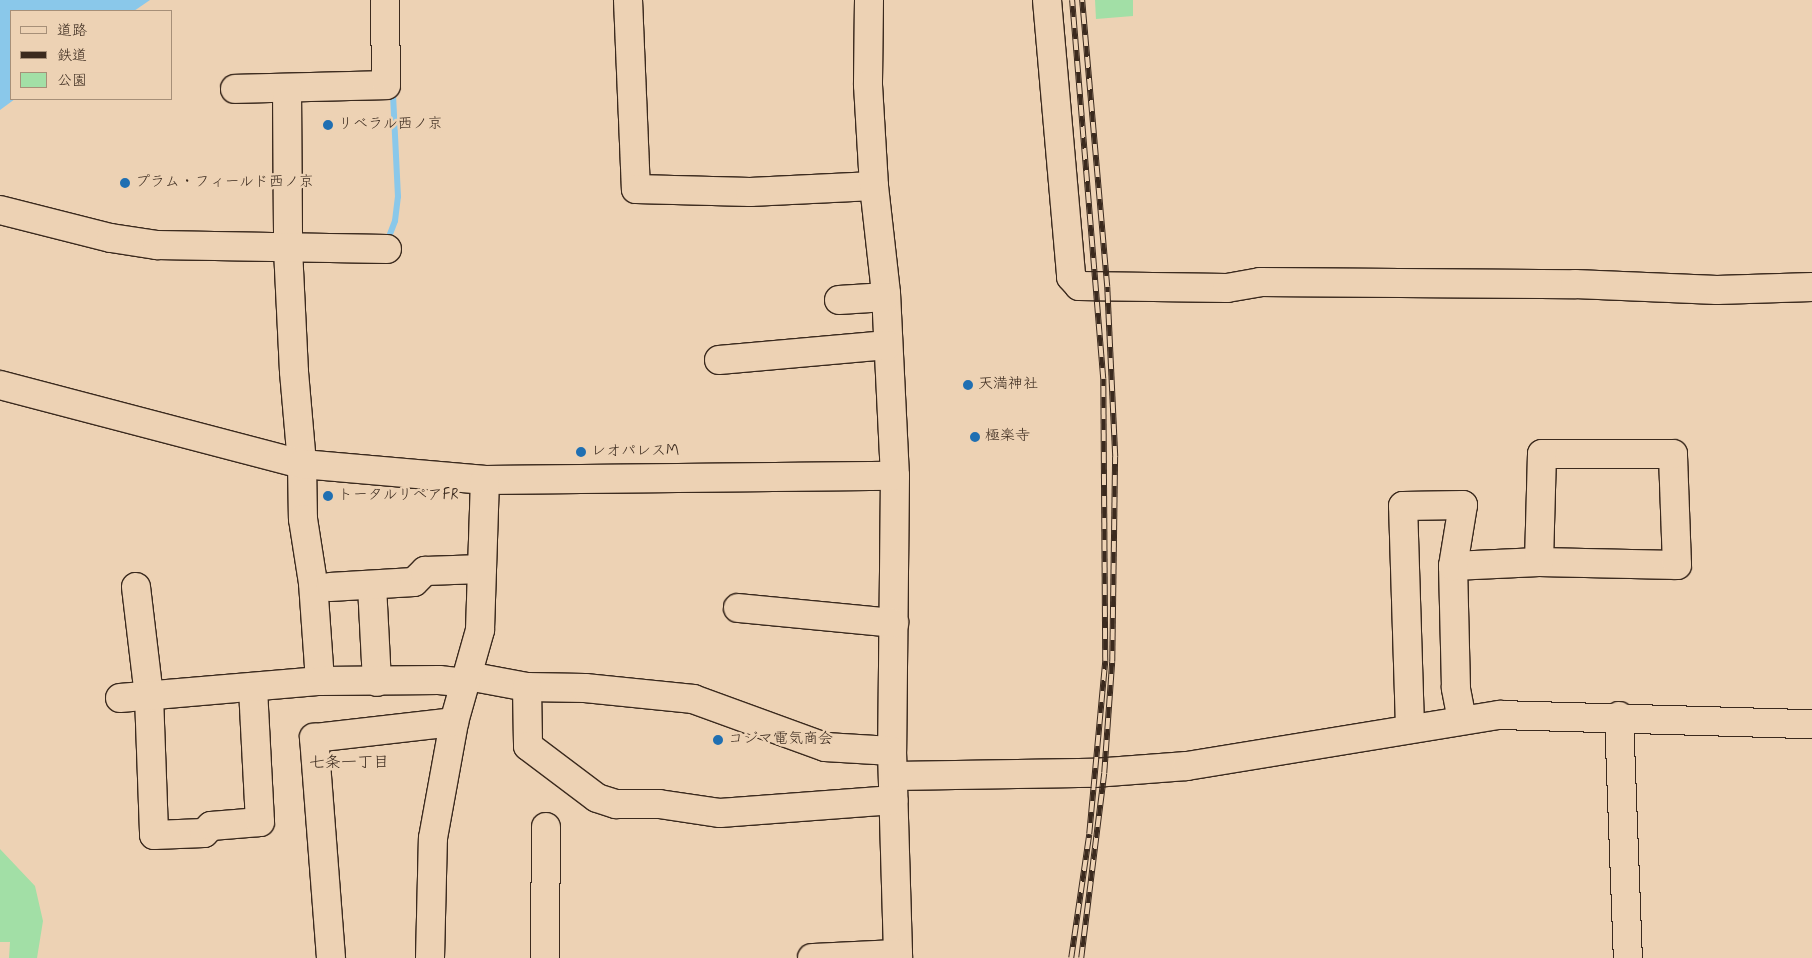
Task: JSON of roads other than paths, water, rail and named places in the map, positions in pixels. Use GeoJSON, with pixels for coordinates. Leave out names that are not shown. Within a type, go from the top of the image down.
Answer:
{"type":"FeatureCollection","features":[{"type":"Feature","properties":{"kind":"street"},"geometry":{"type":"LineString","coordinates":[[235,89],[386,85],[385,0]]}},
{"type":"Feature","properties":{"kind":"street"},"geometry":{"type":"LineString","coordinates":[[628,0],[636,189],[750,192],[874,186]]}},
{"type":"Feature","properties":{"kind":"street"},"geometry":{"type":"LineString","coordinates":[[812,958],[898,956],[893,776],[895,476],[886,297],[874,186],[868,85],[869,0]]}},
{"type":"Feature","properties":{"kind":"street"},"geometry":{"type":"LineString","coordinates":[[1047,0],[1072,278],[1080,286],[1227,288],[1260,282],[1575,284],[1717,290],[1812,287]]}},
{"type":"Feature","properties":{"kind":"street"},"geometry":{"type":"LineString","coordinates":[[287,88],[288,249],[302,464],[303,518],[313,583],[320,681]]}},
{"type":"Feature","properties":{"kind":"street"},"geometry":{"type":"LineString","coordinates":[[0,210],[111,238],[157,245],[288,249],[388,249]]}},
{"type":"Feature","properties":{"kind":"street"},"geometry":{"type":"LineString","coordinates":[[839,300],[886,297]]}},
{"type":"Feature","properties":{"kind":"street"},"geometry":{"type":"LineString","coordinates":[[718,360],[887,345]]}},
{"type":"Feature","properties":{"kind":"street"},"geometry":{"type":"LineString","coordinates":[[0,385],[302,464],[485,480],[895,476]]}},
{"type":"Feature","properties":{"kind":"street"},"geometry":{"type":"LineString","coordinates":[[1453,566],[1539,562],[1677,565],[1673,454],[1542,454],[1539,562]]}},
{"type":"Feature","properties":{"kind":"street"},"geometry":{"type":"LineString","coordinates":[[430,958],[433,838],[454,722],[480,630],[485,480]]}},
{"type":"Feature","properties":{"kind":"street"},"geometry":{"type":"LineString","coordinates":[[1410,727],[1403,506],[1463,505],[1453,566],[1456,688],[1462,720]]}},
{"type":"Feature","properties":{"kind":"street"},"geometry":{"type":"LineString","coordinates":[[330,587],[414,582],[425,571],[482,569]]}},
{"type":"Feature","properties":{"kind":"street"},"geometry":{"type":"LineString","coordinates":[[372,586],[377,682]]}},
{"type":"Feature","properties":{"kind":"street"},"geometry":{"type":"LineString","coordinates":[[136,587],[149,696],[154,835],[204,834],[212,826],[260,822],[253,687]]}},
{"type":"Feature","properties":{"kind":"street"},"geometry":{"type":"LineString","coordinates":[[738,608],[894,623]]}},
{"type":"Feature","properties":{"kind":"street"},"geometry":{"type":"LineString","coordinates":[[120,698],[320,681],[377,682],[467,679],[527,687],[585,688],[693,699],[825,747],[893,776]]}},
{"type":"Feature","properties":{"kind":"street"},"geometry":{"type":"LineString","coordinates":[[527,687],[528,746],[597,798],[616,804],[659,804],[720,813],[893,776],[1094,773],[1186,766],[1410,727],[1500,715],[1619,716],[1812,724]]}},
{"type":"Feature","properties":{"kind":"street"},"geometry":{"type":"LineString","coordinates":[[1619,716],[1628,958]]}},
{"type":"Feature","properties":{"kind":"street"},"geometry":{"type":"LineString","coordinates":[[331,958],[314,738],[454,722]]}},
{"type":"Feature","properties":{"kind":"street"},"geometry":{"type":"LineString","coordinates":[[544,958],[546,827]]}},
{"type":"Feature","properties":{"kind":"water"},"geometry":{"type":"Polygon","coordinates":[[[0,0],[150,0],[135,10],[10,10],[10,100],[14,100],[0,110],[0,0]]]}},
{"type":"Feature","properties":{"kind":"waterway"},"geometry":{"type":"LineString","coordinates":[[387,242],[395,221],[398,197],[393,93]]}},
{"type":"Feature","properties":{"kind":"railway"},"geometry":{"type":"LineString","coordinates":[[1071,958],[1089,834],[1105,661],[1103,379],[1072,0]]}},
{"type":"Feature","properties":{"kind":"railway"},"geometry":{"type":"LineString","coordinates":[[1081,958],[1104,773],[1112,662],[1115,457],[1107,287],[1082,0]]}},
{"type":"Feature","properties":{"kind":"place","name":"リベラル西ノ京"},"geometry":{"type":"Point","coordinates":[328,125]}},
{"type":"Feature","properties":{"kind":"place","name":"プラム・フィールド西ノ京"},"geometry":{"type":"Point","coordinates":[125,183]}},
{"type":"Feature","properties":{"kind":"place","name":"天満神社"},"geometry":{"type":"Point","coordinates":[968,385]}},
{"type":"Feature","properties":{"kind":"place","name":"極楽寺"},"geometry":{"type":"Point","coordinates":[975,437]}},
{"type":"Feature","properties":{"kind":"place","name":"レオパレスM"},"geometry":{"type":"Point","coordinates":[581,452]}},
{"type":"Feature","properties":{"kind":"place","name":"トータルリペアFR"},"geometry":{"type":"Point","coordinates":[328,496]}},
{"type":"Feature","properties":{"kind":"place","name":"コジマ電気商会"},"geometry":{"type":"Point","coordinates":[718,740]}},
{"type":"Feature","properties":{"kind":"district","name":"七条一丁目"},"geometry":{"type":"Point","coordinates":[349,763]}}]}
